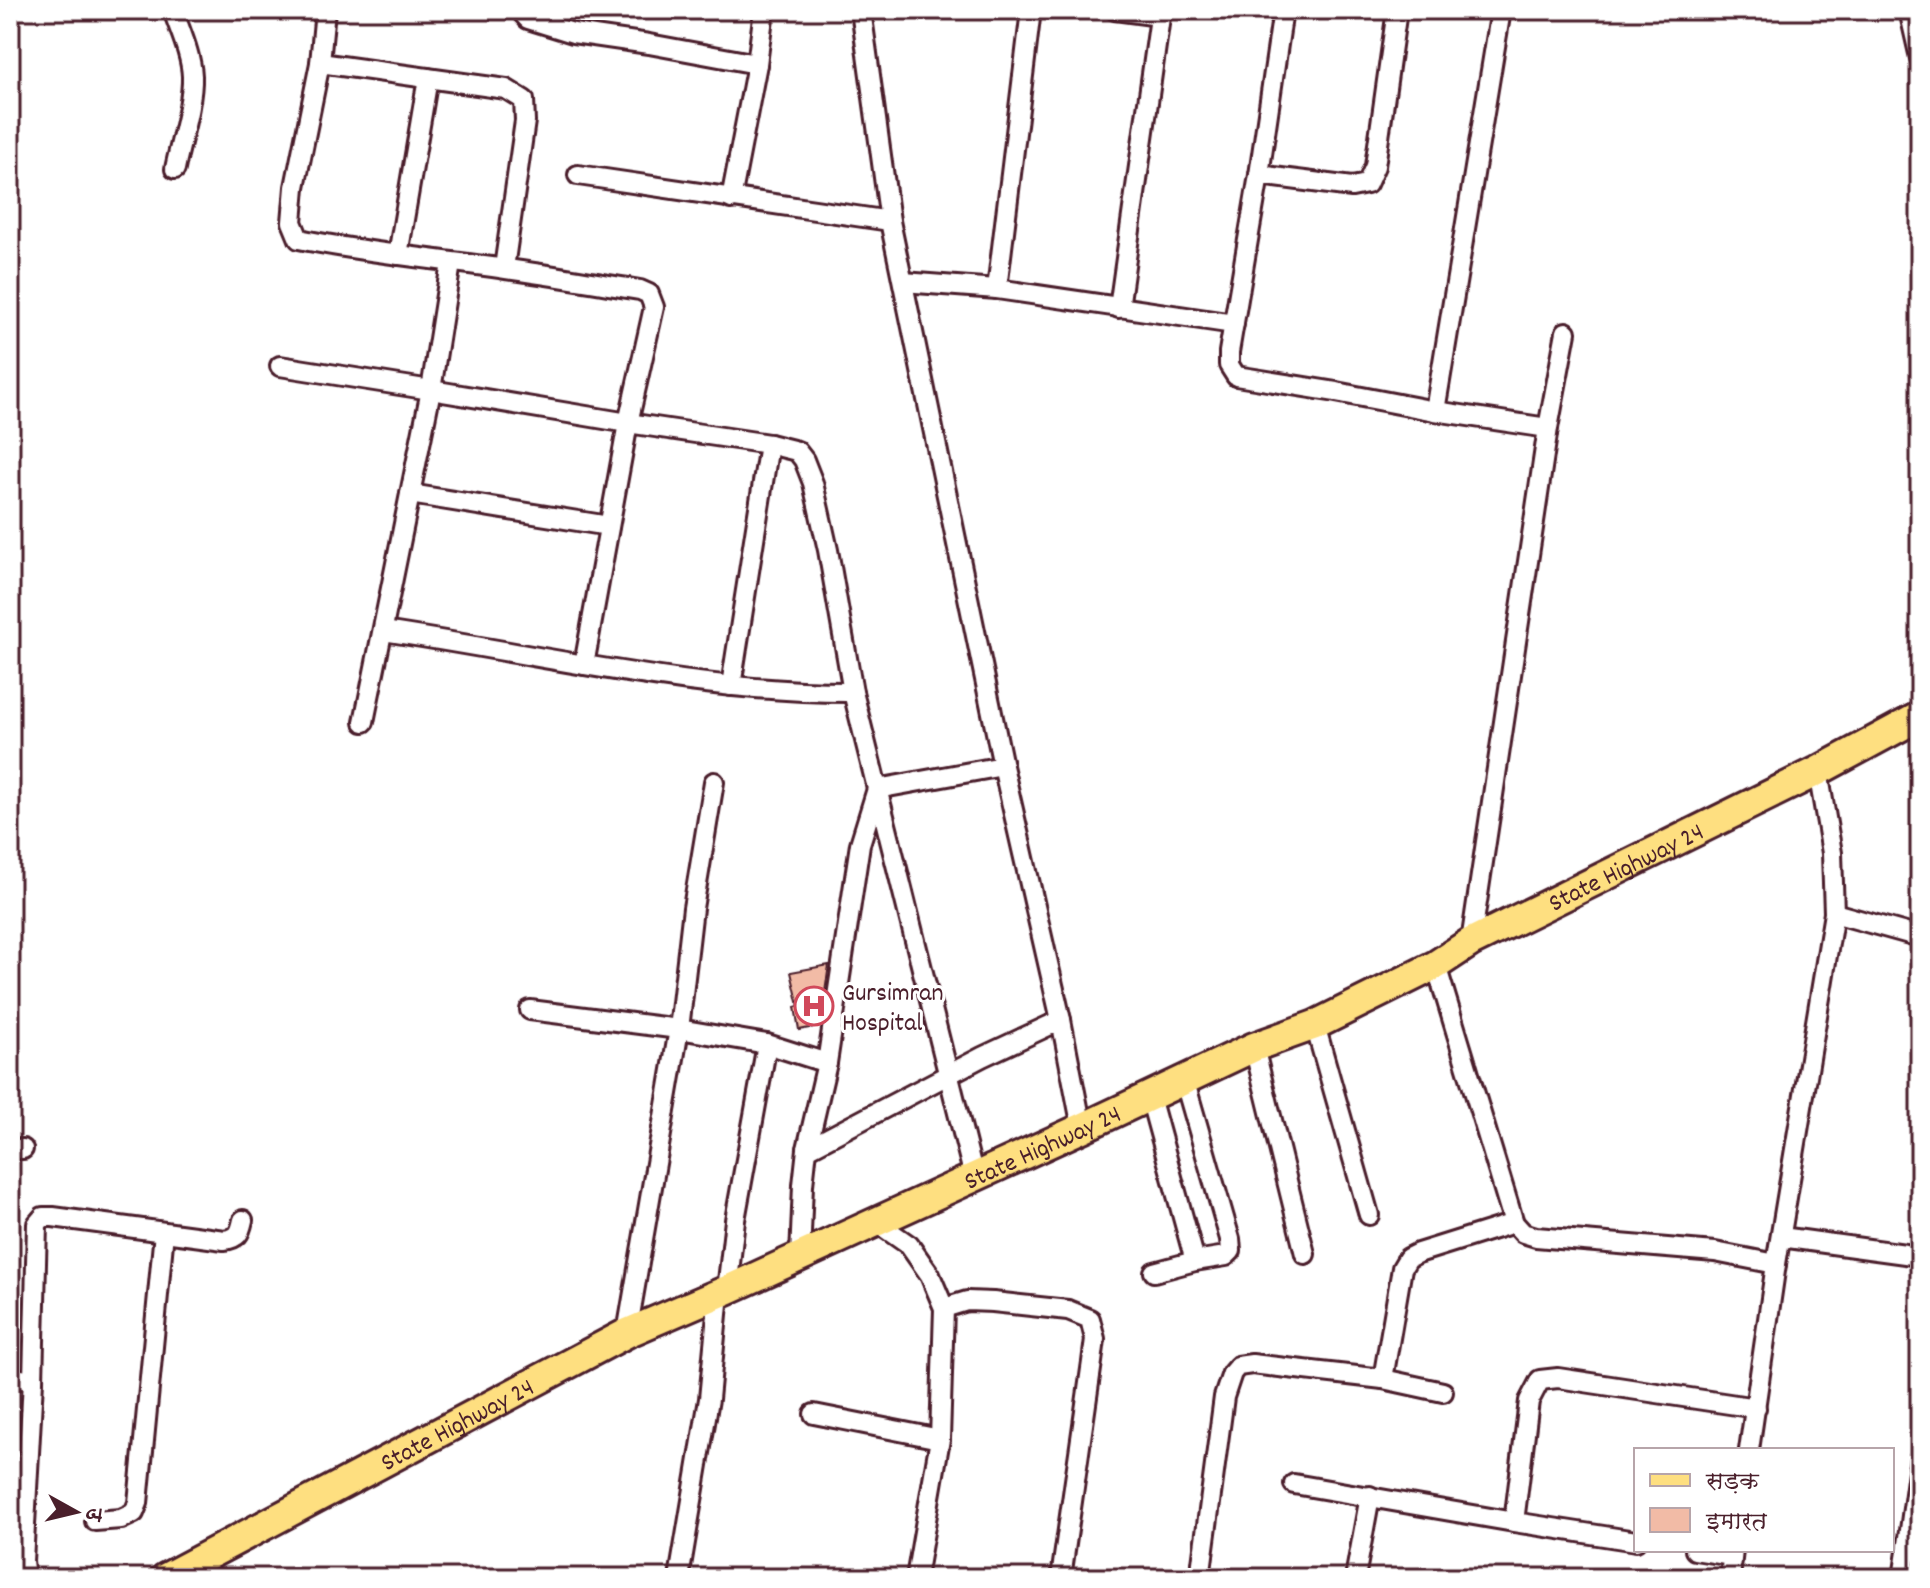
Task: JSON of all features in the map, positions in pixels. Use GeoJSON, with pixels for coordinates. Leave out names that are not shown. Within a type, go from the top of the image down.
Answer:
{"type":"FeatureCollection","features":[{"type":"Feature","properties":{"kind":"main road","name":"State Highway 24"},"geometry":{"type":"LineString","coordinates":[[165,1578],[627,1333],[800,1257],[1254,1047],[1315,1025],[1436,965],[1471,942],[1818,771],[1920,716]]}},
{"type":"Feature","properties":{"kind":"street"},"geometry":{"type":"LineString","coordinates":[[173,10],[192,74],[175,169]]}},
{"type":"Feature","properties":{"kind":"street"},"geometry":{"type":"LineString","coordinates":[[325,10],[320,63],[295,187],[292,222],[299,239],[451,263],[504,268],[649,294],[654,307],[628,423],[584,665]]}},
{"type":"Feature","properties":{"kind":"street"},"geometry":{"type":"LineString","coordinates":[[731,199],[764,10]]}},
{"type":"Feature","properties":{"kind":"street"},"geometry":{"type":"LineString","coordinates":[[997,289],[1031,10]]}},
{"type":"Feature","properties":{"kind":"street"},"geometry":{"type":"LineString","coordinates":[[1115,10],[1161,13],[1119,308]]}},
{"type":"Feature","properties":{"kind":"street"},"geometry":{"type":"LineString","coordinates":[[1283,10],[1229,365],[1236,376],[1548,428]]}},
{"type":"Feature","properties":{"kind":"street"},"geometry":{"type":"LineString","coordinates":[[1259,175],[1352,187],[1367,184],[1375,166],[1397,10]]}},
{"type":"Feature","properties":{"kind":"street"},"geometry":{"type":"LineString","coordinates":[[1435,411],[1501,10]]}},
{"type":"Feature","properties":{"kind":"street"},"geometry":{"type":"LineString","coordinates":[[1910,10],[1920,58]]}},
{"type":"Feature","properties":{"kind":"street"},"geometry":{"type":"LineString","coordinates":[[863,11],[890,221],[1082,1128]]}},
{"type":"Feature","properties":{"kind":"street"},"geometry":{"type":"LineString","coordinates":[[526,13],[573,33],[757,64]]}},
{"type":"Feature","properties":{"kind":"street"},"geometry":{"type":"LineString","coordinates":[[320,63],[506,89],[524,100],[525,121],[504,268]]}},
{"type":"Feature","properties":{"kind":"street"},"geometry":{"type":"LineString","coordinates":[[398,255],[428,78]]}},
{"type":"Feature","properties":{"kind":"street"},"geometry":{"type":"LineString","coordinates":[[578,175],[890,221]]}},
{"type":"Feature","properties":{"kind":"street"},"geometry":{"type":"LineString","coordinates":[[364,722],[431,390],[451,263]]}},
{"type":"Feature","properties":{"kind":"street"},"geometry":{"type":"LineString","coordinates":[[903,282],[997,289],[1234,324]]}},
{"type":"Feature","properties":{"kind":"street"},"geometry":{"type":"LineString","coordinates":[[1471,942],[1548,428],[1566,332]]}},
{"type":"Feature","properties":{"kind":"street"},"geometry":{"type":"LineString","coordinates":[[280,366],[797,451],[813,483],[853,692],[974,1177]]}},
{"type":"Feature","properties":{"kind":"street"},"geometry":{"type":"LineString","coordinates":[[731,686],[769,444]]}},
{"type":"Feature","properties":{"kind":"street"},"geometry":{"type":"LineString","coordinates":[[410,494],[609,526]]}},
{"type":"Feature","properties":{"kind":"street"},"geometry":{"type":"LineString","coordinates":[[383,631],[731,686],[799,692],[853,692]]}},
{"type":"Feature","properties":{"kind":"street"},"geometry":{"type":"LineString","coordinates":[[877,789],[1003,766]]}},
{"type":"Feature","properties":{"kind":"street"},"geometry":{"type":"LineString","coordinates":[[1749,1448],[1776,1264],[1834,913],[1832,853],[1818,771]]}},
{"type":"Feature","properties":{"kind":"street"},"geometry":{"type":"LineString","coordinates":[[627,1333],[679,1029],[693,908],[714,782]]}},
{"type":"Feature","properties":{"kind":"street"},"geometry":{"type":"LineString","coordinates":[[800,1257],[807,1149],[827,1063],[860,844],[877,789]]}},
{"type":"Feature","properties":{"kind":"street"},"geometry":{"type":"LineString","coordinates":[[1834,913],[1920,937]]}},
{"type":"Feature","properties":{"kind":"street"},"geometry":{"type":"LineString","coordinates":[[1436,965],[1514,1223],[1523,1233],[1536,1237],[1715,1252],[1776,1264]]}},
{"type":"Feature","properties":{"kind":"street"},"geometry":{"type":"LineString","coordinates":[[530,1010],[767,1044],[827,1063]]}},
{"type":"Feature","properties":{"kind":"street"},"geometry":{"type":"LineString","coordinates":[[807,1149],[982,1057],[1061,1020]]}},
{"type":"Feature","properties":{"kind":"street"},"geometry":{"type":"LineString","coordinates":[[1315,1025],[1369,1215]]}},
{"type":"Feature","properties":{"kind":"street"},"geometry":{"type":"LineString","coordinates":[[679,1578],[709,1399],[723,1291],[767,1044]]}},
{"type":"Feature","properties":{"kind":"street"},"geometry":{"type":"LineString","coordinates":[[1254,1047],[1305,1254]]}},
{"type":"Feature","properties":{"kind":"street"},"geometry":{"type":"LineString","coordinates":[[1154,1272],[1226,1256],[1231,1251],[1184,1079]]}},
{"type":"Feature","properties":{"kind":"street"},"geometry":{"type":"LineString","coordinates":[[1150,1097],[1195,1261]]}},
{"type":"Feature","properties":{"kind":"street"},"geometry":{"type":"LineString","coordinates":[[25,1578],[18,1489],[33,1381],[37,1224],[43,1217],[53,1217],[224,1240],[235,1238],[240,1233],[243,1220]]}},
{"type":"Feature","properties":{"kind":"street"},"geometry":{"type":"LineString","coordinates":[[876,1222],[909,1245],[930,1275],[944,1308],[940,1439],[916,1578]]}},
{"type":"Feature","properties":{"kind":"street"},"geometry":{"type":"LineString","coordinates":[[1383,1379],[1402,1268],[1408,1258],[1514,1223]]}},
{"type":"Feature","properties":{"kind":"street"},"geometry":{"type":"LineString","coordinates":[[95,1521],[121,1519],[134,1513],[138,1503],[164,1232]]}},
{"type":"Feature","properties":{"kind":"street"},"geometry":{"type":"LineString","coordinates":[[1781,1237],[1920,1256]]}},
{"type":"Feature","properties":{"kind":"street"},"geometry":{"type":"LineString","coordinates":[[944,1308],[967,1301],[993,1302],[1068,1310],[1090,1319],[1095,1339],[1061,1578]]}},
{"type":"Feature","properties":{"kind":"street"},"geometry":{"type":"LineString","coordinates":[[1200,1578],[1224,1397],[1232,1373],[1238,1366],[1252,1364],[1383,1379],[1443,1392]]}},
{"type":"Feature","properties":{"kind":"street"},"geometry":{"type":"LineString","coordinates":[[10,1377],[33,1381]]}},
{"type":"Feature","properties":{"kind":"street"},"geometry":{"type":"LineString","coordinates":[[1514,1522],[1529,1401],[1540,1380],[1558,1378],[1756,1408]]}},
{"type":"Feature","properties":{"kind":"street"},"geometry":{"type":"LineString","coordinates":[[814,1414],[940,1439]]}},
{"type":"Feature","properties":{"kind":"street"},"geometry":{"type":"LineString","coordinates":[[1903,1578],[1914,1546],[1920,1457]]}},
{"type":"Feature","properties":{"kind":"street"},"geometry":{"type":"LineString","coordinates":[[1294,1484],[1634,1541]]}},
{"type":"Feature","properties":{"kind":"street"},"geometry":{"type":"LineString","coordinates":[[1355,1578],[1370,1496]]}},
{"type":"Feature","properties":{"kind":"street"},"geometry":{"type":"LineString","coordinates":[[1730,1578],[1733,1553]]}},
{"type":"Feature","properties":{"kind":"building"},"geometry":{"type":"Polygon","coordinates":[[[829,965],[820,1026],[799,1030],[795,1007],[799,1006],[791,972],[829,965]]]}},
{"type":"Feature","properties":{"kind":"place","name":"Gursimran Hospital"},"geometry":{"type":"Point","coordinates":[814,1006]}}]}
